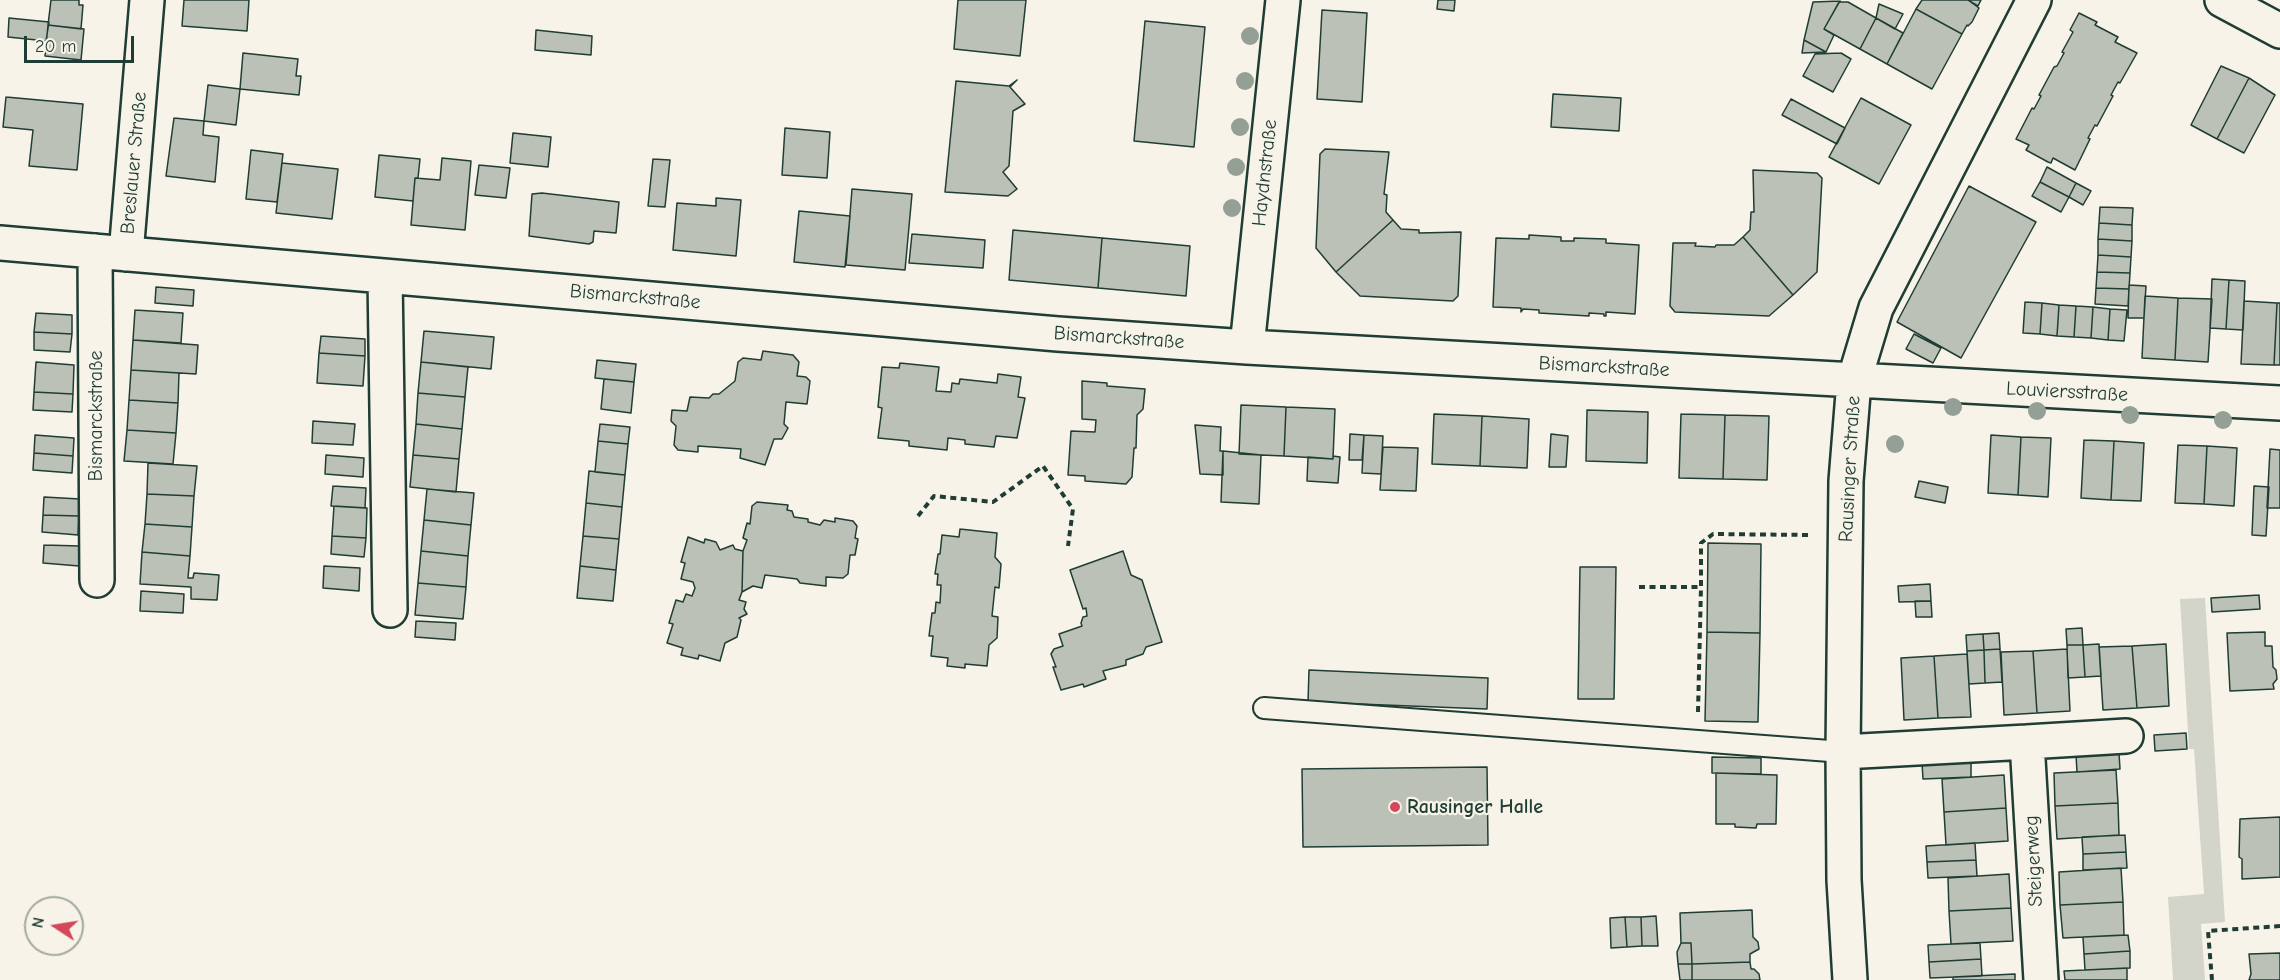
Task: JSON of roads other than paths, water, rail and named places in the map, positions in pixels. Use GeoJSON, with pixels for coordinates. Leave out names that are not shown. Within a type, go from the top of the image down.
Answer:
{"type":"FeatureCollection","features":[{"type":"Feature","properties":{"kind":"street","name":"Breslauer Straße"},"geometry":{"type":"LineString","coordinates":[[111,252],[147,0]]}},
{"type":"Feature","properties":{"kind":"street","name":"Haydnstraße"},"geometry":{"type":"LineString","coordinates":[[1247,347],[1283,0]]}},
{"type":"Feature","properties":{"kind":"street","name":"Rausinger Straße"},"geometry":{"type":"LineString","coordinates":[[1850,980],[1844,879],[1843,752],[1846,481],[1854,381],[1876,308],[2034,0]]}},
{"type":"Feature","properties":{"kind":"street"},"geometry":{"type":"LineString","coordinates":[[2222,0],[2280,31]]}},
{"type":"Feature","properties":{"kind":"street","name":"Bismarckstraße"},"geometry":{"type":"LineString","coordinates":[[0,243],[385,277],[663,298],[1058,334],[1247,347],[1854,381]]}},
{"type":"Feature","properties":{"kind":"street","name":"Bismarckstraße"},"geometry":{"type":"LineString","coordinates":[[97,580],[111,252]]}},
{"type":"Feature","properties":{"kind":"street"},"geometry":{"type":"LineString","coordinates":[[385,277],[390,610]]}},
{"type":"Feature","properties":{"kind":"street","name":"Louviersstraße"},"geometry":{"type":"LineString","coordinates":[[1854,381],[2280,403]]}},
{"type":"Feature","properties":{"kind":"street"},"geometry":{"type":"LineString","coordinates":[[1843,752],[2126,736]]}},
{"type":"Feature","properties":{"kind":"street","name":"Steigerweg"},"geometry":{"type":"LineString","coordinates":[[2027,742],[2041,980]]}},
{"type":"Feature","properties":{"kind":"lane"},"geometry":{"type":"LineString","coordinates":[[1264,708],[1843,752]]}},
{"type":"Feature","properties":{"kind":"place","name":"Rausinger Halle"},"geometry":{"type":"Point","coordinates":[1395,807]}}]}
